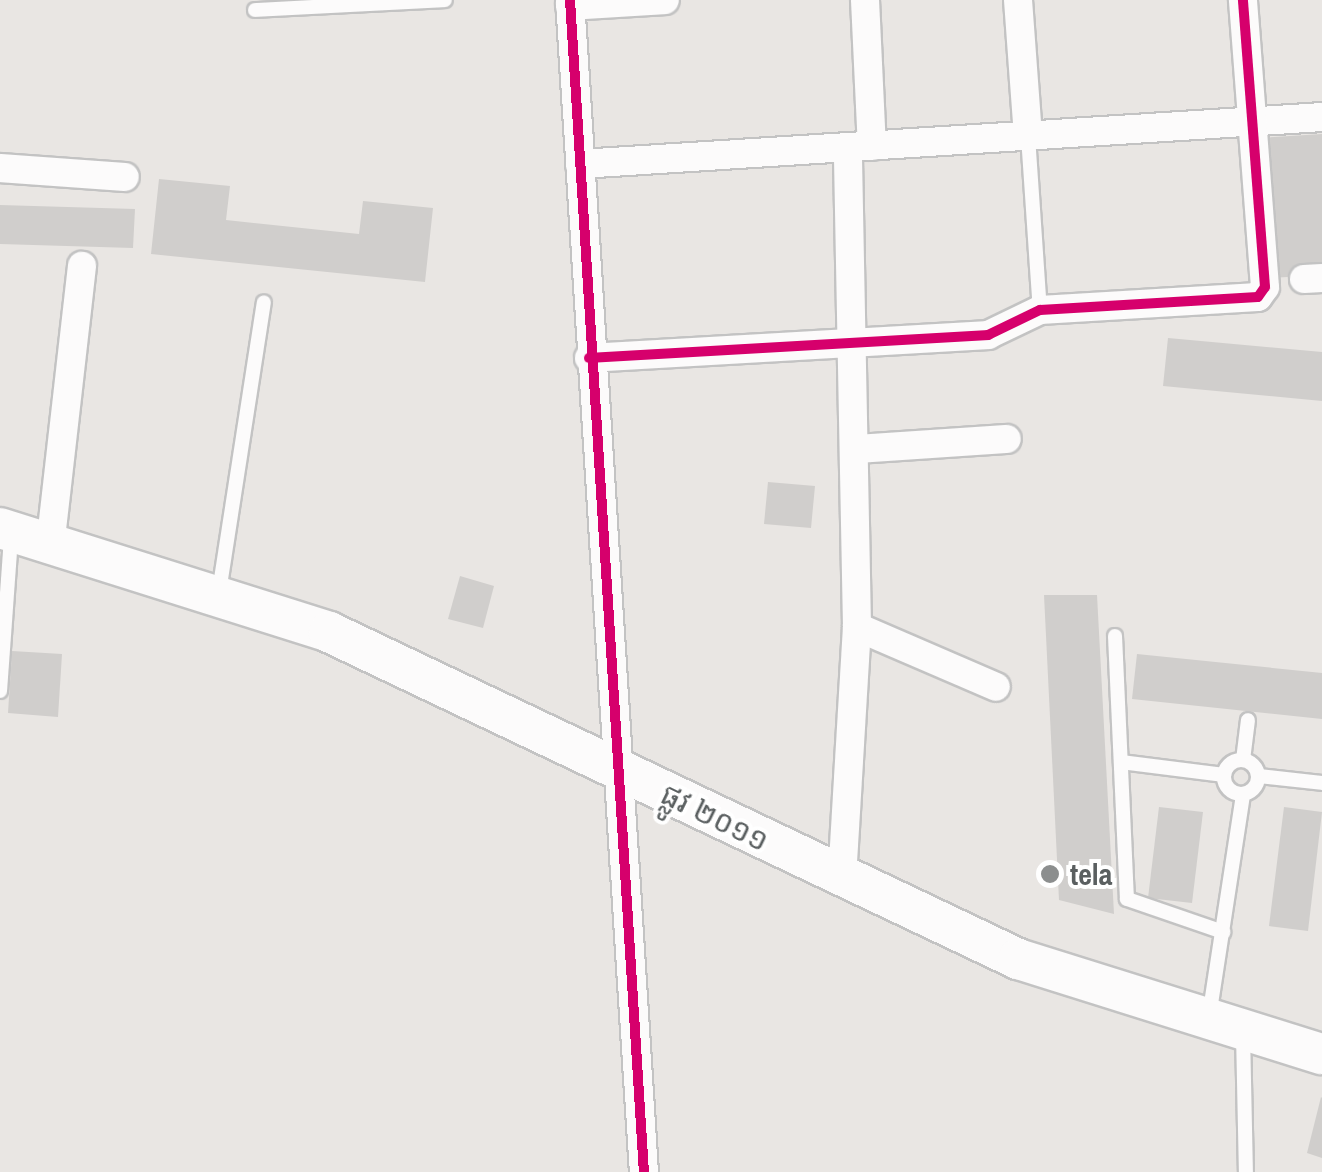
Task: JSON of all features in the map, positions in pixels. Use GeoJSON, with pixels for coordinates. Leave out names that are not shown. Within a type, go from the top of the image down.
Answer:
{"type":"FeatureCollection","features":[{"type":"Feature","properties":{"kind":"main road","name":"ផ្លូវ ២០១១"},"geometry":{"type":"LineString","coordinates":[[6,529],[51,538],[329,632],[1018,958],[1226,1027],[1322,1054]]}},
{"type":"Feature","properties":{"kind":"street"},"geometry":{"type":"LineString","coordinates":[[644,1172],[622,772],[589,358],[570,3],[665,0]]}},
{"type":"Feature","properties":{"kind":"street"},"geometry":{"type":"LineString","coordinates":[[842,878],[858,626],[855,344],[865,0]]}},
{"type":"Feature","properties":{"kind":"street"},"geometry":{"type":"LineString","coordinates":[[1018,0],[1028,136]]}},
{"type":"Feature","properties":{"kind":"street"},"geometry":{"type":"LineString","coordinates":[[589,358],[988,335],[1040,310],[1258,297],[1265,288],[1243,0]]}},
{"type":"Feature","properties":{"kind":"street"},"geometry":{"type":"LineString","coordinates":[[580,164],[1322,117]]}},
{"type":"Feature","properties":{"kind":"street"},"geometry":{"type":"LineString","coordinates":[[0,168],[125,178]]}},
{"type":"Feature","properties":{"kind":"street"},"geometry":{"type":"LineString","coordinates":[[51,538],[82,266]]}},
{"type":"Feature","properties":{"kind":"street"},"geometry":{"type":"LineString","coordinates":[[856,449],[1007,439]]}},
{"type":"Feature","properties":{"kind":"street"},"geometry":{"type":"LineString","coordinates":[[858,626],[996,687]]}},
{"type":"Feature","properties":{"kind":"lane"},"geometry":{"type":"LineString","coordinates":[[255,10],[444,0]]}},
{"type":"Feature","properties":{"kind":"lane"},"geometry":{"type":"LineString","coordinates":[[1028,136],[1040,310]]}},
{"type":"Feature","properties":{"kind":"lane"},"geometry":{"type":"LineString","coordinates":[[218,592],[264,302]]}},
{"type":"Feature","properties":{"kind":"lane"},"geometry":{"type":"LineString","coordinates":[[0,690],[6,529]]}},
{"type":"Feature","properties":{"kind":"lane"},"geometry":{"type":"LineString","coordinates":[[1115,636],[1130,904],[1223,932]]}},
{"type":"Feature","properties":{"kind":"lane"},"geometry":{"type":"LineString","coordinates":[[1121,762],[1224,776],[1243,760],[1248,720]]}},
{"type":"Feature","properties":{"kind":"lane"},"geometry":{"type":"LineString","coordinates":[[1243,760],[1258,776],[1322,782]]}},
{"type":"Feature","properties":{"kind":"lane"},"geometry":{"type":"LineString","coordinates":[[1224,776],[1229,790],[1243,795]]}},
{"type":"Feature","properties":{"kind":"lane"},"geometry":{"type":"LineString","coordinates":[[1246,1172],[1226,1027],[1223,932],[1243,795],[1258,776]]}},
{"type":"Feature","properties":{"kind":"building"},"geometry":{"type":"Polygon","coordinates":[[[1322,134],[1322,275],[1268,278],[1259,138],[1322,134]]]}},
{"type":"Feature","properties":{"kind":"building"},"geometry":{"type":"Polygon","coordinates":[[[159,179],[230,186],[226,220],[359,234],[363,201],[433,208],[425,282],[151,254],[159,179]]]}},
{"type":"Feature","properties":{"kind":"building"},"geometry":{"type":"Polygon","coordinates":[[[0,205],[135,209],[133,248],[0,244],[0,205]]]}},
{"type":"Feature","properties":{"kind":"building"},"geometry":{"type":"Polygon","coordinates":[[[1168,338],[1322,352],[1322,401],[1163,386],[1168,338]]]}},
{"type":"Feature","properties":{"kind":"building"},"geometry":{"type":"Polygon","coordinates":[[[768,482],[815,486],[811,528],[764,524],[768,482]]]}},
{"type":"Feature","properties":{"kind":"building"},"geometry":{"type":"Polygon","coordinates":[[[460,576],[494,586],[483,628],[448,619],[460,576]]]}},
{"type":"Feature","properties":{"kind":"building"},"geometry":{"type":"Polygon","coordinates":[[[1044,595],[1097,595],[1114,914],[1059,900],[1044,595]]]}},
{"type":"Feature","properties":{"kind":"building"},"geometry":{"type":"Polygon","coordinates":[[[12,651],[62,654],[58,717],[8,713],[12,651]]]}},
{"type":"Feature","properties":{"kind":"building"},"geometry":{"type":"Polygon","coordinates":[[[1137,654],[1322,673],[1322,719],[1132,699],[1137,654]]]}},
{"type":"Feature","properties":{"kind":"building"},"geometry":{"type":"Polygon","coordinates":[[[1159,807],[1203,812],[1192,903],[1148,898],[1159,807]]]}},
{"type":"Feature","properties":{"kind":"building"},"geometry":{"type":"Polygon","coordinates":[[[1284,807],[1322,812],[1308,931],[1269,926],[1284,807]]]}},
{"type":"Feature","properties":{"kind":"building"},"geometry":{"type":"Polygon","coordinates":[[[1322,1098],[1322,1158],[1307,1153],[1322,1098]]]}},
{"type":"Feature","properties":{"kind":"cycle path"},"geometry":{"type":"LineString","coordinates":[[570,0],[644,1172]]}},
{"type":"Feature","properties":{"kind":"cycle path"},"geometry":{"type":"LineString","coordinates":[[589,358],[988,335],[1040,310],[1258,297],[1265,287],[1243,0]]}},
{"type":"Feature","properties":{"kind":"place","name":"tela"},"geometry":{"type":"Point","coordinates":[1050,874]}}]}
